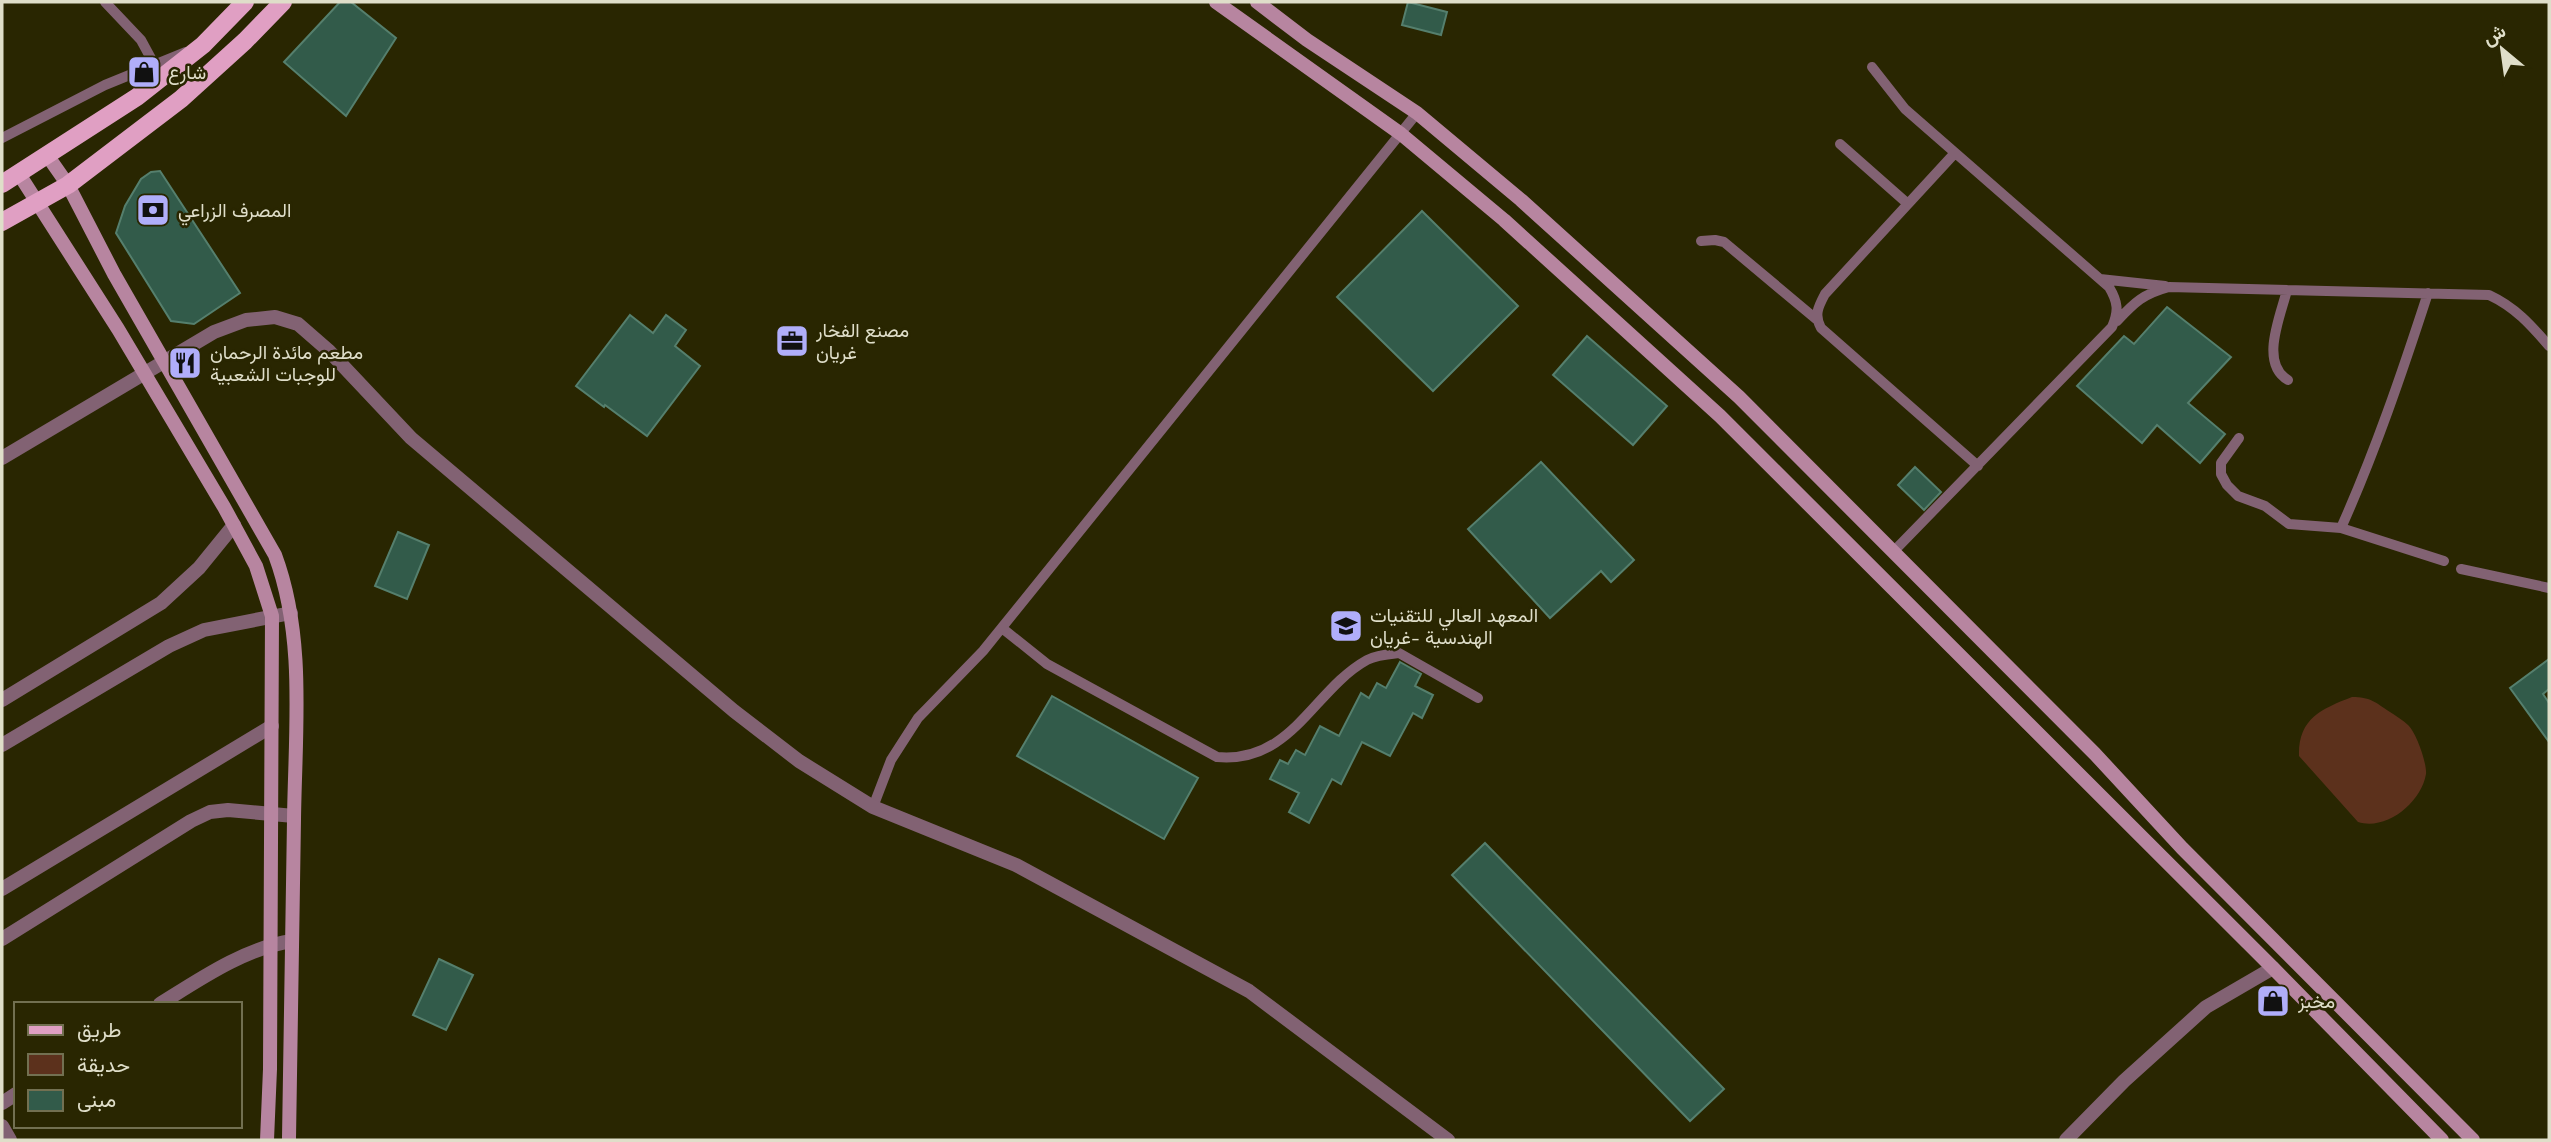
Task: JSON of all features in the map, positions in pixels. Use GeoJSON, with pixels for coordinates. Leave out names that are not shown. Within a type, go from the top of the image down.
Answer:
{"type":"FeatureCollection","features":[{"type":"Feature","properties":{"kind":"main road"},"geometry":{"type":"LineString","coordinates":[[2,184],[137,97],[203,45],[245,2]]}},
{"type":"Feature","properties":{"kind":"main road"},"geometry":{"type":"LineString","coordinates":[[2,222],[68,185],[181,99],[283,2]]}},
{"type":"Feature","properties":{"kind":"main road"},"geometry":{"type":"LineString","coordinates":[[1216,2],[1401,134],[1504,220],[1710,407],[2442,1140]]}},
{"type":"Feature","properties":{"kind":"main road"},"geometry":{"type":"LineString","coordinates":[[1257,2],[1307,40],[1417,113],[1521,200],[1739,397],[2095,754],[2182,848],[2473,1140]]}},
{"type":"Feature","properties":{"kind":"main road"},"geometry":{"type":"LineString","coordinates":[[1294,57],[1307,40]]}},
{"type":"Feature","properties":{"kind":"main road"},"geometry":{"type":"LineString","coordinates":[[47,155],[68,185],[114,274],[275,555],[286,584],[291,613],[295,682],[289,1140]]}},
{"type":"Feature","properties":{"kind":"main road"},"geometry":{"type":"LineString","coordinates":[[19,173],[145,374],[234,526],[256,566],[272,616],[270,1069],[267,1140]]}},
{"type":"Feature","properties":{"kind":"main road"},"geometry":{"type":"LineString","coordinates":[[1841,537],[1860,519]]}},
{"type":"Feature","properties":{"kind":"main road"},"geometry":{"type":"LineString","coordinates":[[2168,863],[2182,848]]}},
{"type":"Feature","properties":{"kind":"street"},"geometry":{"type":"LineString","coordinates":[[2,458],[214,332],[246,320],[275,317],[298,324],[329,351],[411,438],[734,710],[799,761],[873,807],[1016,865],[1249,991],[1448,1140]]}},
{"type":"Feature","properties":{"kind":"street"},"geometry":{"type":"LineString","coordinates":[[2,700],[161,603],[200,568],[234,526]]}},
{"type":"Feature","properties":{"kind":"street"},"geometry":{"type":"LineString","coordinates":[[2,745],[169,646],[204,630],[291,613]]}},
{"type":"Feature","properties":{"kind":"street"},"geometry":{"type":"LineString","coordinates":[[2,889],[272,726]]}},
{"type":"Feature","properties":{"kind":"street"},"geometry":{"type":"LineString","coordinates":[[2,939],[191,821],[210,812],[270,812],[294,816]]}},
{"type":"Feature","properties":{"kind":"street"},"geometry":{"type":"LineString","coordinates":[[163,1002],[197,981],[269,944],[292,941]]}},
{"type":"Feature","properties":{"kind":"street"},"geometry":{"type":"LineString","coordinates":[[2066,1140],[2124,1081],[2206,1007],[2273,968]]}},
{"type":"Feature","properties":{"kind":"street"},"geometry":{"type":"LineString","coordinates":[[2,1126],[10,1140]]}},
{"type":"Feature","properties":{"kind":"lane"},"geometry":{"type":"LineString","coordinates":[[105,2],[142,40],[154,64]]}},
{"type":"Feature","properties":{"kind":"lane"},"geometry":{"type":"LineString","coordinates":[[2,138],[105,85],[203,45]]}},
{"type":"Feature","properties":{"kind":"lane"},"geometry":{"type":"LineString","coordinates":[[1872,67],[1905,109],[2109,287],[2117,304],[2118,314],[2112,327]]}},
{"type":"Feature","properties":{"kind":"lane"},"geometry":{"type":"LineString","coordinates":[[873,807],[891,760],[918,718],[1002,628],[1417,113]]}},
{"type":"Feature","properties":{"kind":"lane"},"geometry":{"type":"LineString","coordinates":[[1840,144],[1908,204]]}},
{"type":"Feature","properties":{"kind":"lane"},"geometry":{"type":"LineString","coordinates":[[1816,319],[1817,309],[1825,294],[1954,154]]}},
{"type":"Feature","properties":{"kind":"lane"},"geometry":{"type":"LineString","coordinates":[[1701,240],[1724,242],[1816,319],[1821,328],[1978,466]]}},
{"type":"Feature","properties":{"kind":"lane"},"geometry":{"type":"LineString","coordinates":[[2100,279],[2169,286],[2489,295],[2507,303],[2549,346]]}},
{"type":"Feature","properties":{"kind":"lane"},"geometry":{"type":"LineString","coordinates":[[1893,552],[2137,300],[2149,292],[2169,286]]}},
{"type":"Feature","properties":{"kind":"lane"},"geometry":{"type":"LineString","coordinates":[[2287,290],[2273,351],[2278,371],[2288,380]]}},
{"type":"Feature","properties":{"kind":"lane"},"geometry":{"type":"LineString","coordinates":[[2341,528],[2367,470],[2395,396],[2428,293]]}},
{"type":"Feature","properties":{"kind":"lane"},"geometry":{"type":"LineString","coordinates":[[2239,438],[2221,463],[2221,474],[2238,496],[2265,506],[2289,524],[2341,528],[2444,561]]}},
{"type":"Feature","properties":{"kind":"lane"},"geometry":{"type":"LineString","coordinates":[[2461,569],[2549,588]]}},
{"type":"Feature","properties":{"kind":"lane"},"geometry":{"type":"LineString","coordinates":[[1002,628],[1047,664],[1217,758],[1249,757],[1268,748],[1289,732],[1350,673],[1368,659],[1384,655],[1399,653],[1478,698]]}},
{"type":"Feature","properties":{"kind":"green space"},"geometry":{"type":"Polygon","coordinates":[[[2352,697],[2372,701],[2406,723],[2417,741],[2425,763],[2423,785],[2410,804],[2391,818],[2369,824],[2358,822],[2299,756],[2302,733],[2307,724],[2321,711],[2352,697]]]}},
{"type":"Feature","properties":{"kind":"building"},"geometry":{"type":"Polygon","coordinates":[[[340,2],[351,2],[396,38],[346,116],[284,62],[340,2]]]}},
{"type":"Feature","properties":{"kind":"building"},"geometry":{"type":"Polygon","coordinates":[[[1408,2],[1447,12],[1441,35],[1402,25],[1408,2]]]}},
{"type":"Feature","properties":{"kind":"building"},"geometry":{"type":"Polygon","coordinates":[[[160,171],[240,293],[194,324],[171,321],[116,233],[125,206],[141,179],[151,172],[160,171]]]}},
{"type":"Feature","properties":{"kind":"building"},"geometry":{"type":"Polygon","coordinates":[[[1422,211],[1518,306],[1433,391],[1337,297],[1422,211]]]}},
{"type":"Feature","properties":{"kind":"building"},"geometry":{"type":"Polygon","coordinates":[[[2167,307],[2231,357],[2188,403],[2225,434],[2200,463],[2157,425],[2142,443],[2077,386],[2124,336],[2134,344],[2167,307]]]}},
{"type":"Feature","properties":{"kind":"building"},"geometry":{"type":"Polygon","coordinates":[[[630,315],[653,333],[666,315],[686,330],[675,346],[700,366],[647,436],[576,386],[630,315]]]}},
{"type":"Feature","properties":{"kind":"building"},"geometry":{"type":"Polygon","coordinates":[[[1587,336],[1667,406],[1633,445],[1553,375],[1587,336]]]}},
{"type":"Feature","properties":{"kind":"building"},"geometry":{"type":"Polygon","coordinates":[[[1541,462],[1634,560],[1611,582],[1601,571],[1550,618],[1468,529],[1541,462]]]}},
{"type":"Feature","properties":{"kind":"building"},"geometry":{"type":"Polygon","coordinates":[[[1915,467],[1941,492],[1924,510],[1898,485],[1915,467]]]}},
{"type":"Feature","properties":{"kind":"building"},"geometry":{"type":"Polygon","coordinates":[[[398,532],[429,545],[407,599],[375,586],[398,532]]]}},
{"type":"Feature","properties":{"kind":"building"},"geometry":{"type":"Polygon","coordinates":[[[2549,659],[2549,689],[2543,694],[2549,703],[2549,742],[2510,688],[2549,659]]]}},
{"type":"Feature","properties":{"kind":"building"},"geometry":{"type":"Polygon","coordinates":[[[1400,662],[1421,674],[1415,686],[1433,695],[1422,718],[1413,713],[1390,756],[1362,742],[1341,784],[1332,779],[1309,823],[1289,812],[1299,793],[1270,779],[1280,760],[1288,764],[1296,750],[1305,755],[1320,726],[1339,736],[1361,693],[1369,698],[1377,683],[1386,688],[1400,662]]]}},
{"type":"Feature","properties":{"kind":"building"},"geometry":{"type":"Polygon","coordinates":[[[1052,696],[1198,778],[1164,839],[1017,756],[1052,696]]]}},
{"type":"Feature","properties":{"kind":"building"},"geometry":{"type":"Polygon","coordinates":[[[1485,843],[1724,1089],[1690,1121],[1452,875],[1485,843]]]}},
{"type":"Feature","properties":{"kind":"building"},"geometry":{"type":"Polygon","coordinates":[[[439,959],[473,975],[446,1030],[413,1015],[439,959]]]}},
{"type":"Feature","properties":{"kind":"place","name":"شارع"},"geometry":{"type":"Point","coordinates":[144,72]}},
{"type":"Feature","properties":{"kind":"place","name":"المصرف الزراعي"},"geometry":{"type":"Point","coordinates":[153,210]}},
{"type":"Feature","properties":{"kind":"place","name":"مصنع الفخار غريان"},"geometry":{"type":"Point","coordinates":[792,341]}},
{"type":"Feature","properties":{"kind":"place","name":"مطعم مائدة الرحمان للوجبات الشعبية"},"geometry":{"type":"Point","coordinates":[185,363]}},
{"type":"Feature","properties":{"kind":"place","name":"المعهد العالي للتقنيات الهندسية -غريان"},"geometry":{"type":"Point","coordinates":[1346,626]}},
{"type":"Feature","properties":{"kind":"place","name":"مخبز"},"geometry":{"type":"Point","coordinates":[2273,1001]}}]}
